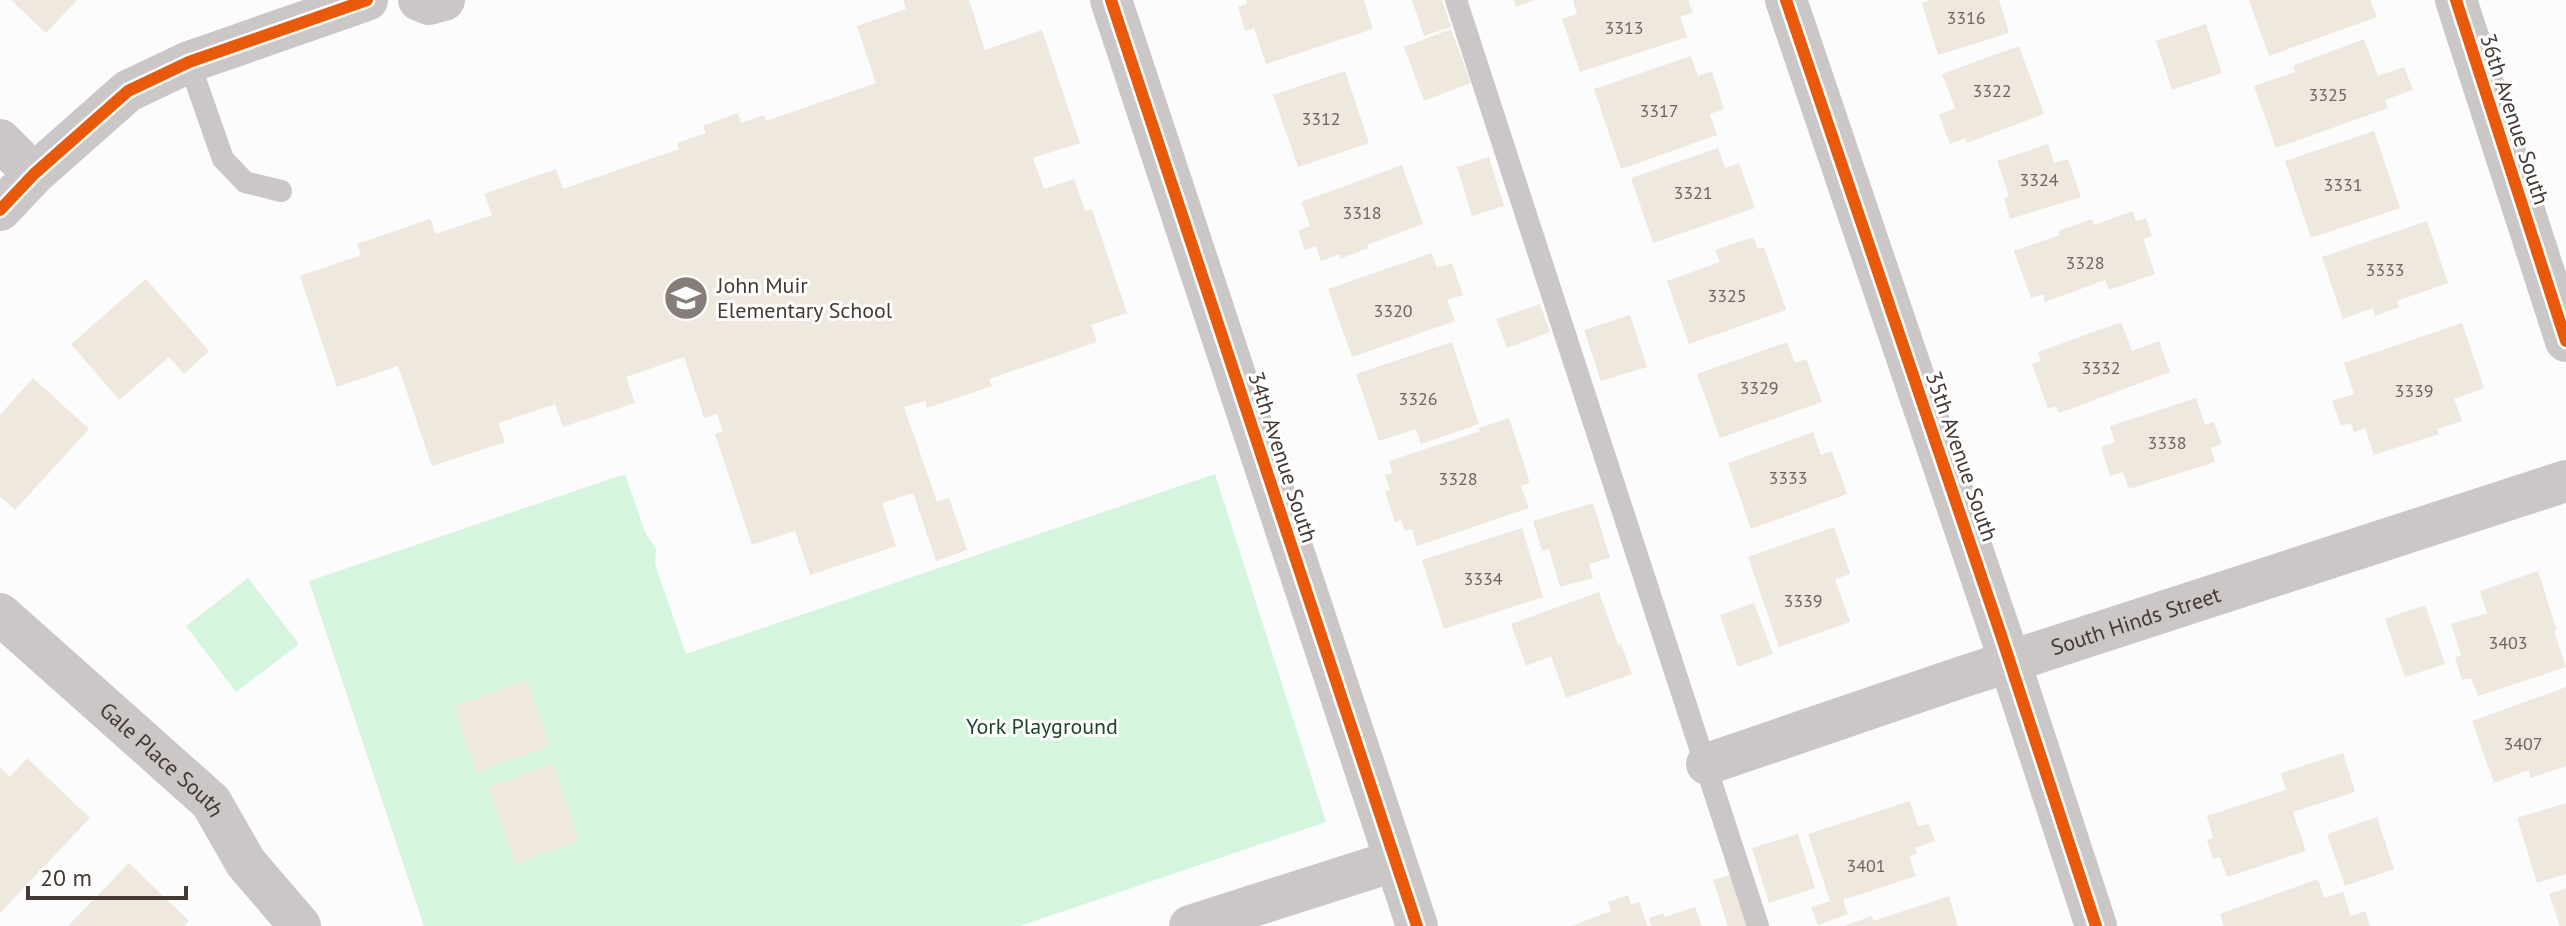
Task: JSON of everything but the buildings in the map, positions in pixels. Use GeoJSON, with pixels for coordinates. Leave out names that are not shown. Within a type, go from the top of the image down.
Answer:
{"type":"FeatureCollection","features":[{"type":"Feature","properties":{"kind":"street"},"geometry":{"type":"LineString","coordinates":[[0,210],[34,174],[128,91],[189,62],[367,0]]}},
{"type":"Feature","properties":{"kind":"street"},"geometry":{"type":"LineString","coordinates":[[419,0],[429,4],[444,0]]}},
{"type":"Feature","properties":{"kind":"street","name":"34th Avenue South"},"geometry":{"type":"LineString","coordinates":[[1111,0],[1417,926]]}},
{"type":"Feature","properties":{"kind":"street","name":"35th Avenue South"},"geometry":{"type":"LineString","coordinates":[[1786,0],[2096,926]]}},
{"type":"Feature","properties":{"kind":"street","name":"36th Avenue South"},"geometry":{"type":"LineString","coordinates":[[2456,0],[2566,341]]}},
{"type":"Feature","properties":{"kind":"street"},"geometry":{"type":"LineString","coordinates":[[0,140],[34,174]]}},
{"type":"Feature","properties":{"kind":"street","name":"South Hinds Street"},"geometry":{"type":"LineString","coordinates":[[1707,764],[2566,481]]}},
{"type":"Feature","properties":{"kind":"street","name":"Gale Place South"},"geometry":{"type":"LineString","coordinates":[[0,614],[211,802],[246,863],[300,926]]}},
{"type":"Feature","properties":{"kind":"street"},"geometry":{"type":"LineString","coordinates":[[1190,926],[1394,861]]}},
{"type":"Feature","properties":{"kind":"lane"},"geometry":{"type":"LineString","coordinates":[[1456,0],[1758,926]]}},
{"type":"Feature","properties":{"kind":"lane"},"geometry":{"type":"LineString","coordinates":[[189,62],[223,159],[245,182],[281,191]]}},
{"type":"Feature","properties":{"kind":"green space","name":"York Playground"},"geometry":{"type":"Polygon","coordinates":[[[625,474],[645,532],[656,549],[655,564],[686,654],[1215,474],[1326,822],[1020,926],[424,926],[309,581],[625,474]]]}},
{"type":"Feature","properties":{"kind":"green space"},"geometry":{"type":"Polygon","coordinates":[[[248,578],[299,644],[236,692],[186,626],[248,578]]]}},
{"type":"Feature","properties":{"kind":"cycle path"},"geometry":{"type":"LineString","coordinates":[[0,210],[34,174],[128,91],[189,62],[367,0]]}},
{"type":"Feature","properties":{"kind":"cycle path"},"geometry":{"type":"LineString","coordinates":[[1111,0],[1417,926]]}},
{"type":"Feature","properties":{"kind":"cycle path"},"geometry":{"type":"LineString","coordinates":[[1786,0],[2096,926]]}},
{"type":"Feature","properties":{"kind":"cycle path"},"geometry":{"type":"LineString","coordinates":[[2456,0],[2566,341]]}},
{"type":"Feature","properties":{"kind":"place","name":"John Muir Elementary School"},"geometry":{"type":"Point","coordinates":[686,298]}}]}
